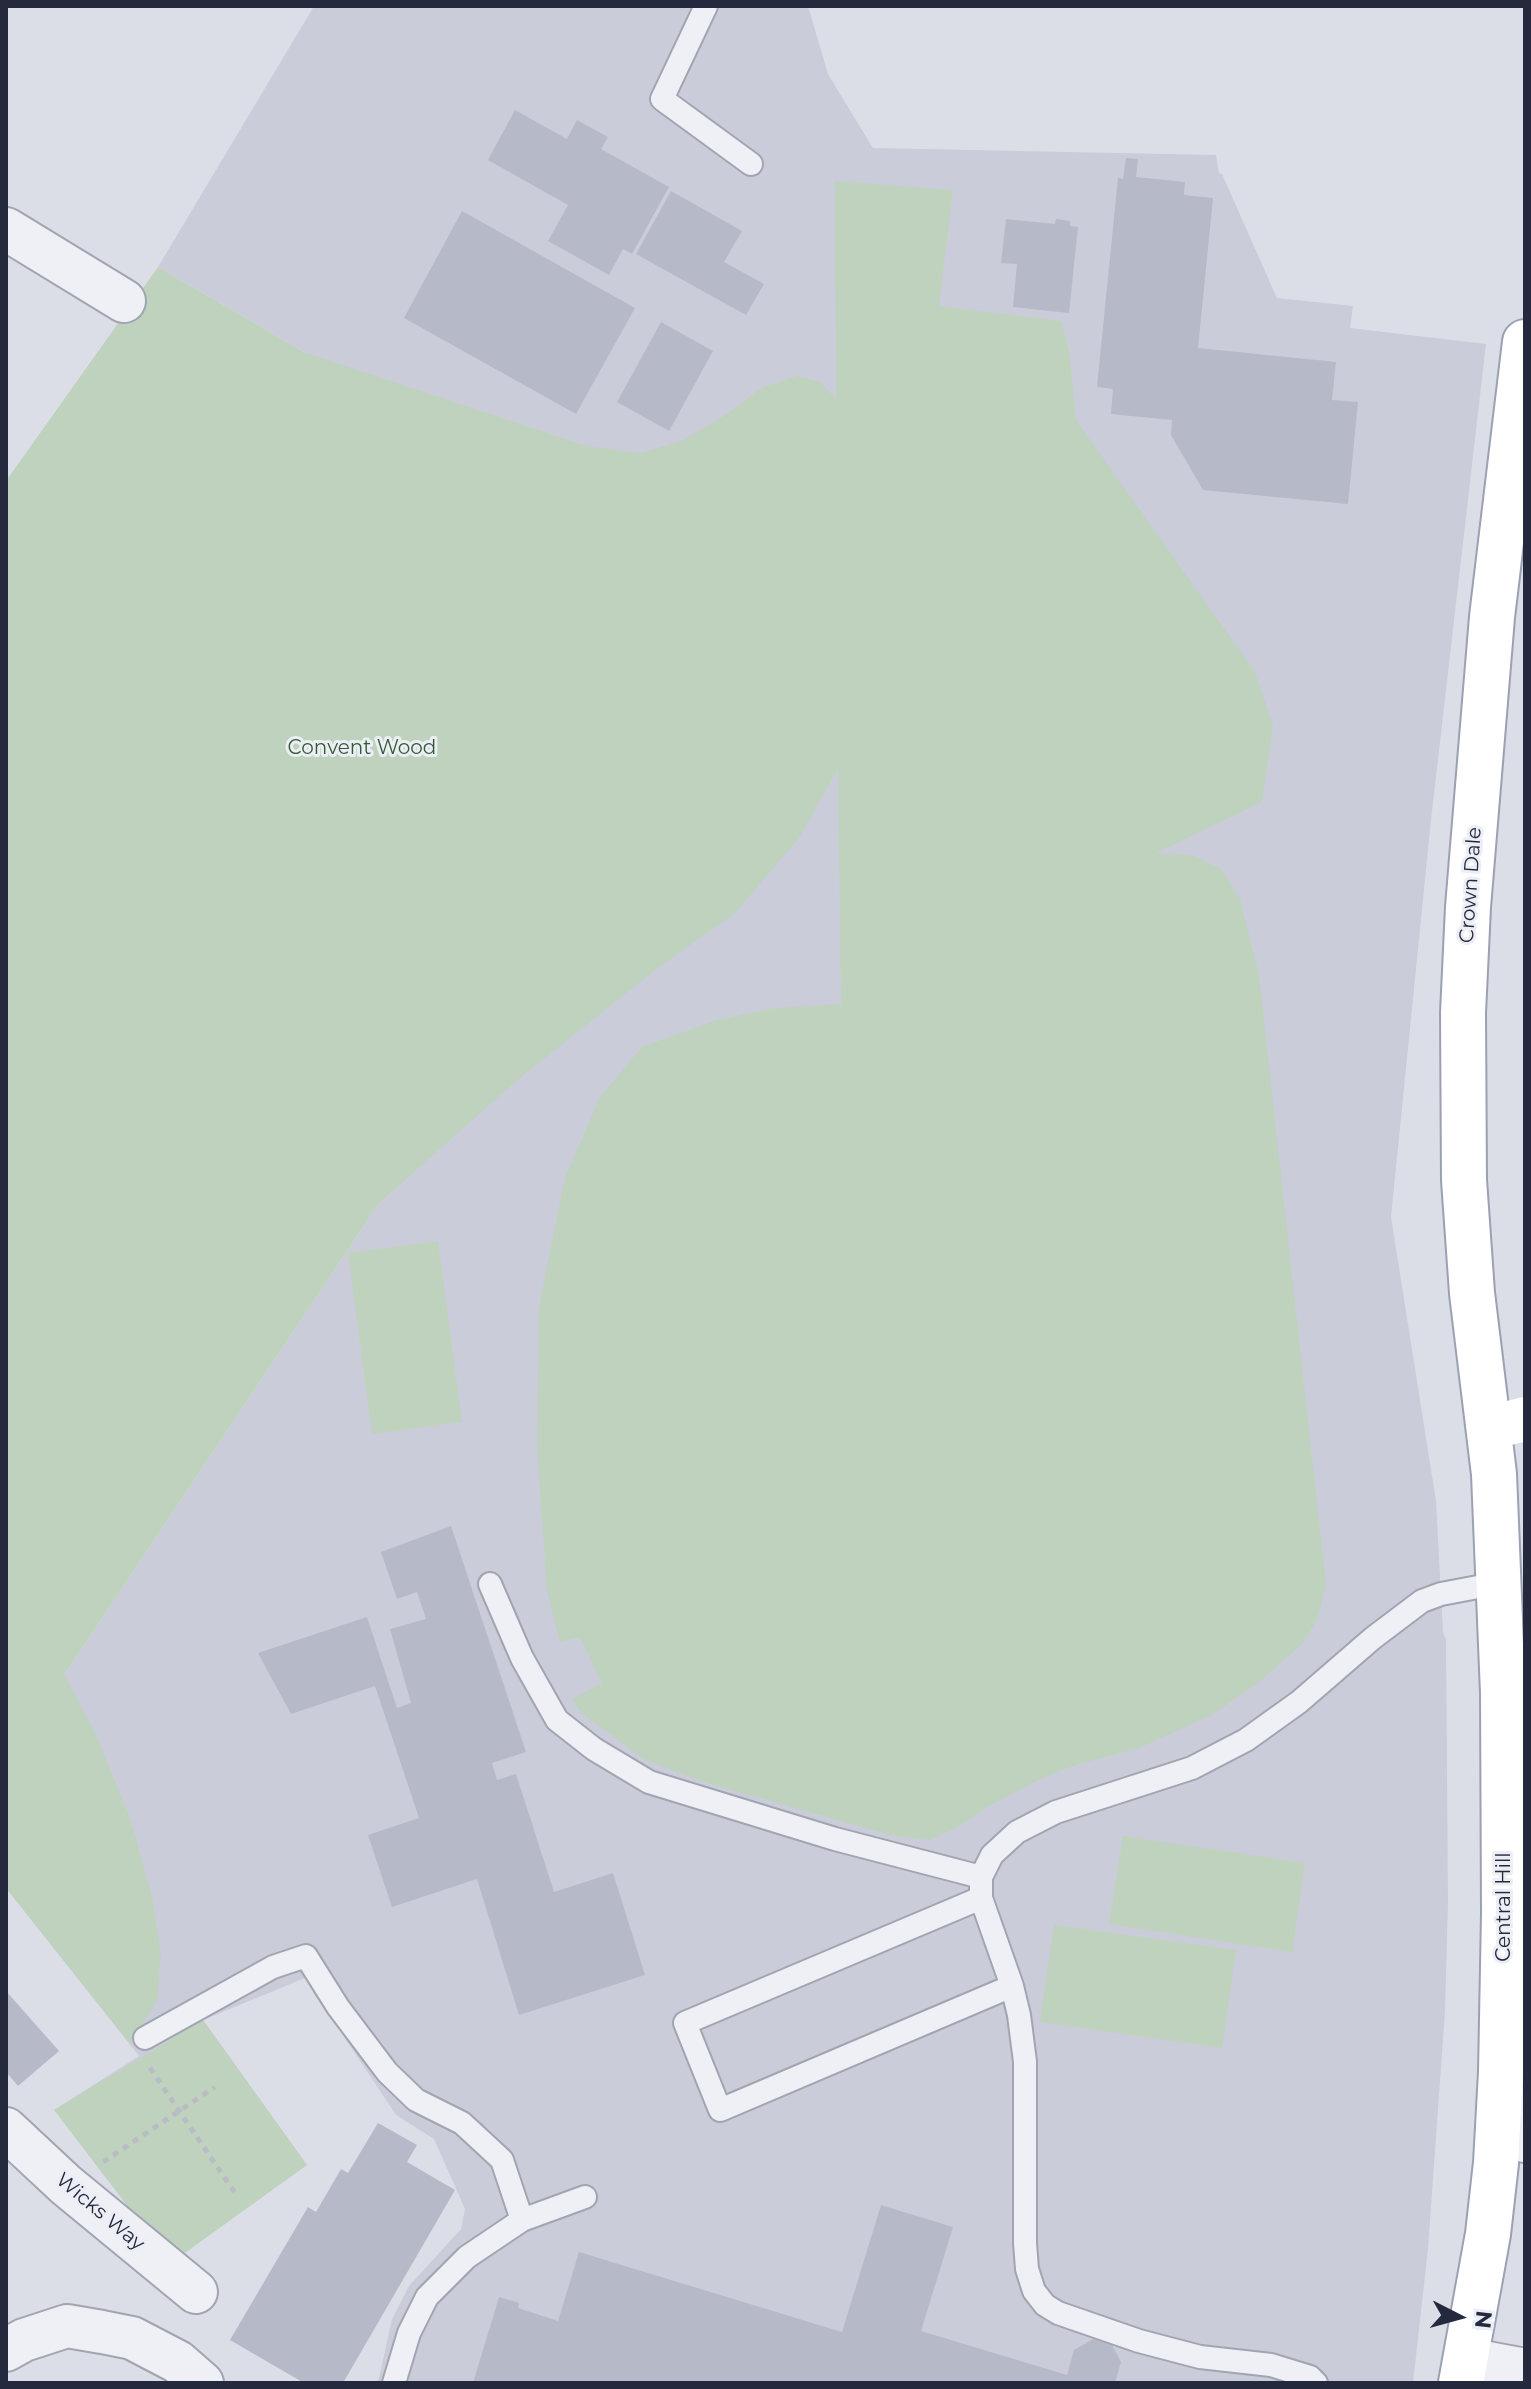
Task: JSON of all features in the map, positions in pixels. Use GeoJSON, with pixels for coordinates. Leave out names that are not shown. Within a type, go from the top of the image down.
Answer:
{"type":"FeatureCollection","features":[{"type":"Feature","properties":{"kind":"main road","name":"Crown Dale"},"geometry":{"type":"LineString","coordinates":[[1507,1424],[1472,1293],[1464,1180],[1463,1013],[1468,907],[1492,617],[1525,342]]}},
{"type":"Feature","properties":{"kind":"main road","name":"Central Hill"},"geometry":{"type":"LineString","coordinates":[[1463,2372],[1488,2234],[1501,2072],[1504,1899],[1499,1583],[1507,1424]]}},
{"type":"Feature","properties":{"kind":"street"},"geometry":{"type":"LineString","coordinates":[[6,229],[124,301]]}},
{"type":"Feature","properties":{"kind":"street"},"geometry":{"type":"LineString","coordinates":[[1501,2072],[1524,2127],[1525,2140]]}},
{"type":"Feature","properties":{"kind":"street","name":"Wicks Way"},"geometry":{"type":"LineString","coordinates":[[6,2129],[66,2185],[196,2292]]}},
{"type":"Feature","properties":{"kind":"street"},"geometry":{"type":"LineString","coordinates":[[6,2350],[24,2340],[67,2326],[132,2338],[178,2362],[202,2383]]}},
{"type":"Feature","properties":{"kind":"street"},"geometry":{"type":"LineString","coordinates":[[1463,2372],[1525,2371]]}},
{"type":"Feature","properties":{"kind":"lane"},"geometry":{"type":"LineString","coordinates":[[706,6],[662,99],[751,164]]}},
{"type":"Feature","properties":{"kind":"lane"},"geometry":{"type":"LineString","coordinates":[[1316,2383],[1310,2377],[1271,2365],[1200,2357],[1139,2341],[1058,2313],[1045,2305],[1034,2291],[1027,2269],[1025,2243],[1025,2062],[1019,2015],[981,1887],[992,1855],[1017,1832],[1056,1812],[1192,1768],[1246,1740],[1299,1702],[1373,1638],[1422,1601],[1441,1594],[1499,1583]]}},
{"type":"Feature","properties":{"kind":"lane"},"geometry":{"type":"LineString","coordinates":[[490,1584],[522,1658],[557,1720],[594,1749],[649,1782],[981,1887]]}},
{"type":"Feature","properties":{"kind":"lane"},"geometry":{"type":"LineString","coordinates":[[981,1887],[685,2023],[720,2110],[1012,1986]]}},
{"type":"Feature","properties":{"kind":"lane"},"geometry":{"type":"LineString","coordinates":[[145,2038],[273,1967],[306,1956],[338,2007],[387,2072],[416,2100],[462,2123],[502,2160],[522,2220]]}},
{"type":"Feature","properties":{"kind":"lane"},"geometry":{"type":"LineString","coordinates":[[394,2383],[409,2333],[427,2297],[467,2257],[522,2220],[585,2197]]}},
{"type":"Feature","properties":{"kind":"path"},"geometry":{"type":"LineString","coordinates":[[145,2038],[142,2055],[235,2193]]}},
{"type":"Feature","properties":{"kind":"path"},"geometry":{"type":"LineString","coordinates":[[100,2164],[215,2087]]}},
{"type":"Feature","properties":{"kind":"shaded area"},"geometry":{"type":"Polygon","coordinates":[[[314,6],[808,6],[828,74],[873,148],[1216,155],[1219,173],[1277,298],[1353,306],[1350,328],[1486,344],[1431,820],[1391,1217],[1436,1501],[1443,1632],[1446,1640],[1448,1901],[1445,2012],[1428,2249],[1413,2383],[375,2383],[379,2378],[392,2319],[409,2286],[461,2229],[465,2209],[434,2139],[396,2115],[305,1978],[203,2020],[307,2165],[54,2110],[139,2056],[6,1888],[64,1675],[379,1203],[306,353],[158,267],[314,6]]]}},
{"type":"Feature","properties":{"kind":"green space","name":"Convent Wood"},"geometry":{"type":"Polygon","coordinates":[[[835,181],[953,190],[939,306],[1061,321],[1069,351],[1076,420],[1255,672],[1273,725],[1262,802],[1156,853],[1195,856],[1222,870],[1240,899],[1259,975],[1326,1585],[1318,1617],[1304,1642],[1258,1683],[1210,1716],[1139,1748],[1075,1765],[1038,1780],[930,1840],[894,1836],[707,1783],[645,1760],[582,1713],[572,1699],[602,1683],[580,1637],[560,1642],[547,1591],[537,1446],[539,1307],[565,1178],[600,1097],[642,1047],[717,1020],[775,1008],[841,1004],[838,768],[799,838],[735,913],[659,967],[516,1081],[379,1203],[64,1675],[94,1730],[130,1818],[152,1897],[161,1954],[157,2001],[130,2044],[6,1888],[6,481],[158,267],[306,353],[587,446],[641,453],[684,440],[727,414],[761,388],[797,376],[820,382],[836,399],[835,181]]]}},
{"type":"Feature","properties":{"kind":"green space"},"geometry":{"type":"Polygon","coordinates":[[[438,1241],[462,1422],[372,1434],[348,1253],[438,1241]]]}},
{"type":"Feature","properties":{"kind":"green space"},"geometry":{"type":"Polygon","coordinates":[[[1123,1836],[1305,1863],[1292,1952],[1109,1924],[1123,1836]]]}},
{"type":"Feature","properties":{"kind":"green space"},"geometry":{"type":"Polygon","coordinates":[[[1054,1925],[1236,1950],[1222,2048],[1040,2022],[1054,1925]]]}},
{"type":"Feature","properties":{"kind":"green space"},"geometry":{"type":"Polygon","coordinates":[[[203,2020],[307,2165],[171,2263],[54,2110],[203,2020]]]}},
{"type":"Feature","properties":{"kind":"building"},"geometry":{"type":"Polygon","coordinates":[[[515,110],[567,139],[577,120],[608,137],[601,149],[669,187],[632,254],[623,249],[609,275],[548,241],[568,205],[488,160],[515,110]]]}},
{"type":"Feature","properties":{"kind":"building"},"geometry":{"type":"Polygon","coordinates":[[[1126,158],[1138,159],[1136,177],[1185,182],[1184,195],[1213,198],[1198,348],[1336,362],[1332,400],[1358,402],[1348,504],[1203,490],[1171,435],[1172,420],[1111,414],[1113,389],[1097,387],[1118,178],[1123,179],[1126,158]]]}},
{"type":"Feature","properties":{"kind":"building"},"geometry":{"type":"Polygon","coordinates":[[[671,191],[742,231],[724,262],[764,284],[746,315],[636,254],[671,191]]]}},
{"type":"Feature","properties":{"kind":"building"},"geometry":{"type":"Polygon","coordinates":[[[462,211],[635,308],[576,414],[404,318],[462,211]]]}},
{"type":"Feature","properties":{"kind":"building"},"geometry":{"type":"Polygon","coordinates":[[[1006,219],[1055,224],[1056,219],[1070,221],[1070,226],[1078,227],[1069,313],[1013,307],[1017,264],[1001,263],[1006,219]]]}},
{"type":"Feature","properties":{"kind":"building"},"geometry":{"type":"Polygon","coordinates":[[[661,322],[713,351],[669,431],[617,402],[661,322]]]}},
{"type":"Feature","properties":{"kind":"building"},"geometry":{"type":"Polygon","coordinates":[[[451,1526],[526,1752],[492,1763],[497,1780],[516,1774],[554,1892],[613,1873],[645,1975],[519,2015],[477,1879],[392,1907],[368,1835],[419,1818],[375,1686],[291,1714],[258,1653],[367,1617],[397,1708],[411,1703],[390,1629],[426,1619],[417,1592],[397,1599],[381,1552],[451,1526]]]}},
{"type":"Feature","properties":{"kind":"building"},"geometry":{"type":"Polygon","coordinates":[[[6,1991],[59,2051],[18,2086],[6,2072],[6,1991]]]}},
{"type":"Feature","properties":{"kind":"building"},"geometry":{"type":"Polygon","coordinates":[[[378,2123],[417,2145],[407,2162],[455,2190],[343,2383],[304,2383],[230,2340],[308,2207],[316,2212],[341,2169],[348,2173],[378,2123]]]}},
{"type":"Feature","properties":{"kind":"building"},"geometry":{"type":"Polygon","coordinates":[[[881,2205],[953,2227],[921,2331],[1067,2375],[1074,2350],[1093,2339],[1112,2345],[1121,2362],[1115,2383],[473,2383],[499,2297],[519,2303],[518,2308],[558,2321],[579,2252],[842,2332],[881,2205]]]}}]}
